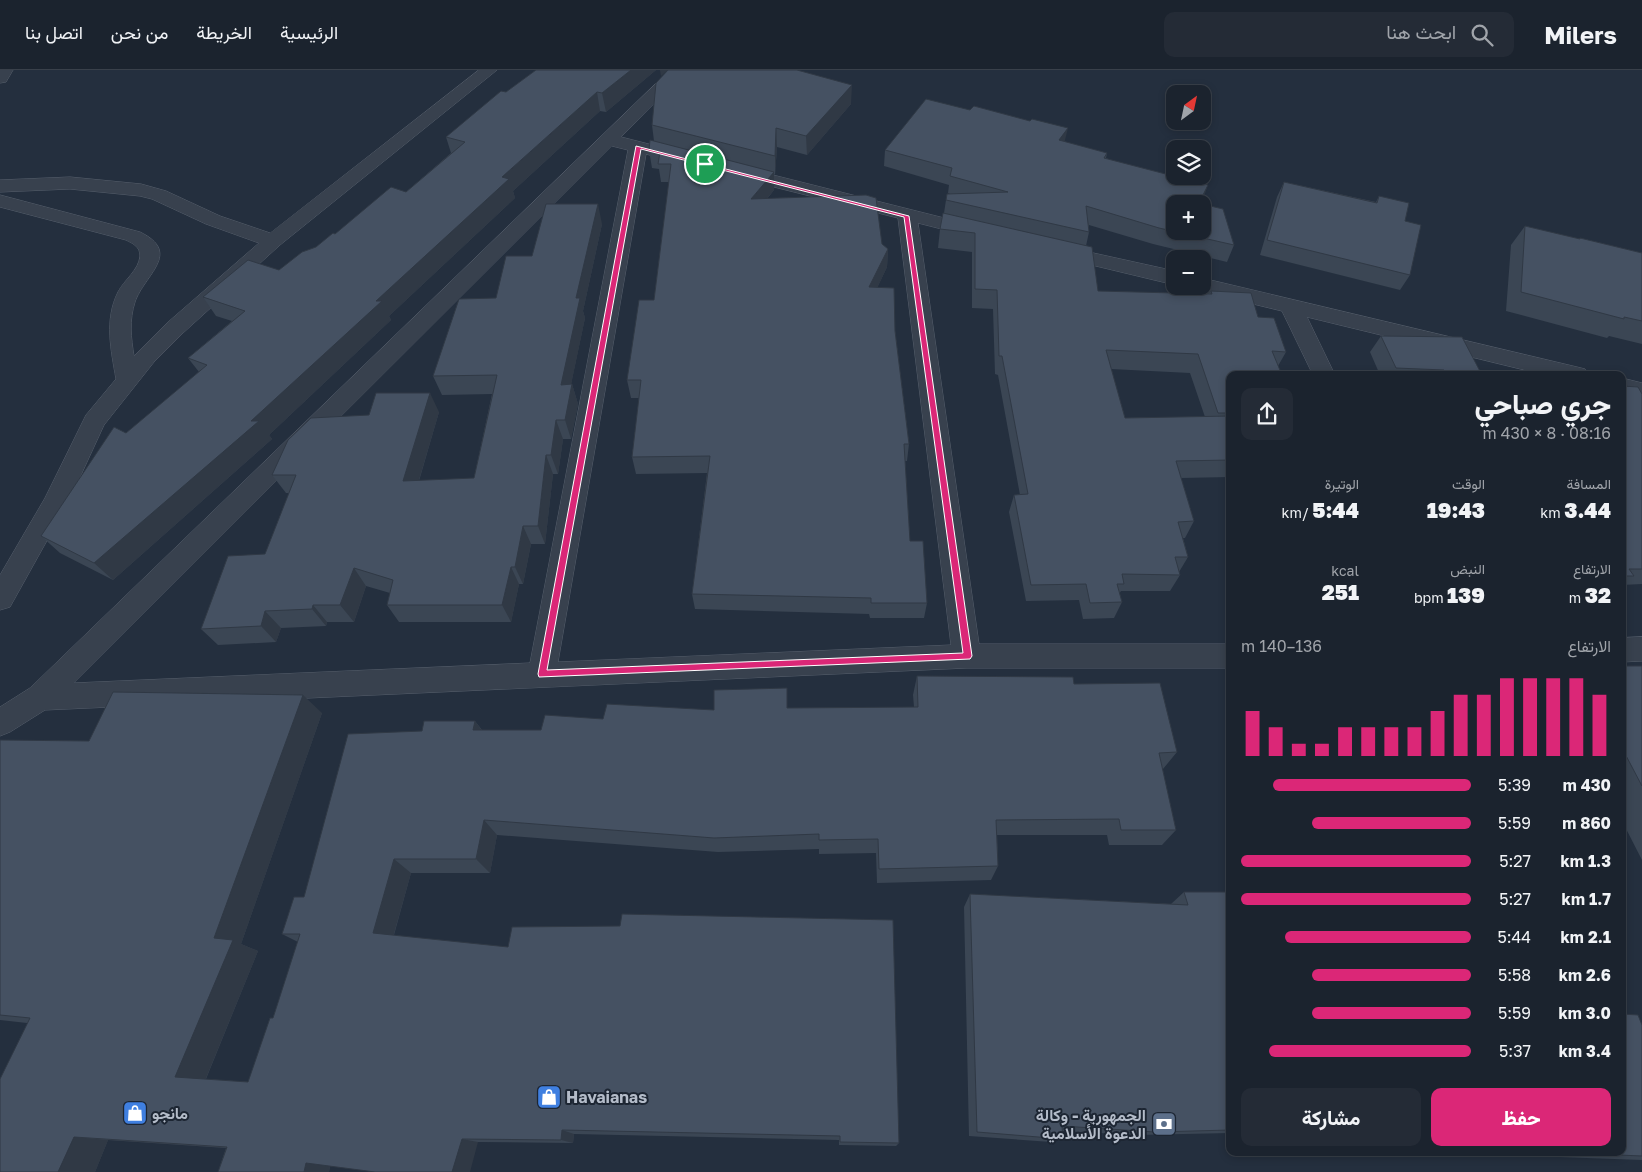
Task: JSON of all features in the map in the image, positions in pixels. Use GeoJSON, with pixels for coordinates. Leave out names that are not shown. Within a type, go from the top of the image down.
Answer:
{"type":"FeatureCollection","features":[{"type":"Feature","properties":{"kind":"street"},"geometry":{"type":"LineString","coordinates":[[0,78],[5,70]]}},
{"type":"Feature","properties":{"kind":"street"},"geometry":{"type":"LineString","coordinates":[[0,599],[56,500],[94,421],[146,357],[175,328],[273,241],[489,70]]}},
{"type":"Feature","properties":{"kind":"street"},"geometry":{"type":"LineString","coordinates":[[0,723],[40,696],[676,72]]}},
{"type":"Feature","properties":{"kind":"street"},"geometry":{"type":"LineString","coordinates":[[607,139],[906,216],[993,236]]}},
{"type":"Feature","properties":{"kind":"street"},"geometry":{"type":"LineString","coordinates":[[542,674],[638,147]]}},
{"type":"Feature","properties":{"kind":"street"},"geometry":{"type":"LineString","coordinates":[[0,186],[70,183],[141,190],[159,195],[213,220],[273,241]]}},
{"type":"Feature","properties":{"kind":"street"},"geometry":{"type":"LineString","coordinates":[[0,201],[133,236],[142,240],[148,246],[149,262],[130,289],[120,320],[120,335],[128,379]]}},
{"type":"Feature","properties":{"kind":"street"},"geometry":{"type":"LineString","coordinates":[[906,216],[968,656]]}},
{"type":"Feature","properties":{"kind":"street"},"geometry":{"type":"LineString","coordinates":[[1041,247],[1166,276]]}},
{"type":"Feature","properties":{"kind":"street"},"geometry":{"type":"LineString","coordinates":[[1211,287],[1561,371]]}},
{"type":"Feature","properties":{"kind":"street"},"geometry":{"type":"LineString","coordinates":[[1290,305],[1322,371]]}},
{"type":"Feature","properties":{"kind":"street"},"geometry":{"type":"LineString","coordinates":[[1626,387],[1642,391]]}},
{"type":"Feature","properties":{"kind":"street"},"geometry":{"type":"LineString","coordinates":[[1626,650],[1642,649]]}},
{"type":"Feature","properties":{"kind":"street"},"geometry":{"type":"LineString","coordinates":[[40,696],[968,656],[1226,656]]}},
{"type":"Feature","properties":{"kind":"building"},"geometry":{"type":"Polygon","coordinates":[[[536,70],[631,70],[602,93],[597,92],[502,177],[509,179],[376,301],[382,301],[251,421],[259,421],[94,563],[41,536],[114,427],[126,433],[207,365],[188,358],[245,311],[203,297],[248,260],[279,270],[302,252],[316,247],[333,233],[335,234],[391,187],[406,192],[465,142],[446,137],[501,91],[506,92],[536,70]]]}},
{"type":"Feature","properties":{"kind":"building"},"geometry":{"type":"Polygon","coordinates":[[[668,70],[797,70],[852,85],[806,136],[776,128],[775,156],[652,125],[656,83],[668,70]]]}},
{"type":"Feature","properties":{"kind":"building"},"geometry":{"type":"Polygon","coordinates":[[[926,99],[970,110],[974,106],[1030,121],[1032,119],[1068,128],[1059,140],[1107,153],[1104,158],[1166,174],[1166,185],[1208,185],[1203,195],[1166,195],[1166,230],[1086,206],[1089,232],[946,200],[947,194],[1008,192],[950,176],[952,168],[885,150],[926,99]]]}},
{"type":"Feature","properties":{"kind":"building"},"geometry":{"type":"Polygon","coordinates":[[[650,140],[774,172],[751,199],[866,195],[876,198],[882,244],[888,249],[869,287],[894,288],[895,331],[909,444],[904,444],[910,541],[923,541],[927,603],[871,603],[871,598],[692,594],[710,456],[632,457],[641,380],[627,380],[639,300],[654,300],[671,164],[658,164],[660,152],[649,150],[650,140]]]}},
{"type":"Feature","properties":{"kind":"building"},"geometry":{"type":"Polygon","coordinates":[[[1284,182],[1377,203],[1379,196],[1409,203],[1405,221],[1421,225],[1410,275],[1267,240],[1284,182]]]}},
{"type":"Feature","properties":{"kind":"building"},"geometry":{"type":"Polygon","coordinates":[[[546,204],[598,204],[576,298],[580,298],[561,385],[572,384],[565,420],[556,420],[551,455],[546,455],[538,526],[523,526],[515,567],[511,567],[502,605],[387,605],[393,580],[354,568],[340,605],[313,605],[312,609],[265,611],[261,626],[201,629],[228,556],[265,554],[296,475],[272,475],[288,440],[311,418],[369,415],[376,393],[430,393],[403,481],[474,478],[497,375],[433,376],[459,299],[496,298],[506,256],[532,256],[546,204]]]}},
{"type":"Feature","properties":{"kind":"building"},"geometry":{"type":"Polygon","coordinates":[[[1211,206],[1223,209],[1234,245],[1211,240],[1211,206]]]}},
{"type":"Feature","properties":{"kind":"building"},"geometry":{"type":"Polygon","coordinates":[[[943,213],[1092,247],[1098,291],[1166,293],[1166,295],[1211,295],[1211,291],[1251,293],[1258,317],[1274,318],[1286,352],[1272,351],[1280,371],[1226,371],[1226,413],[1218,413],[1198,354],[1106,350],[1125,418],[1226,416],[1226,460],[1176,461],[1194,521],[1178,522],[1188,557],[1175,557],[1180,575],[1122,574],[1124,584],[1117,584],[1122,602],[1090,603],[1086,584],[1031,585],[1014,495],[1028,494],[1002,356],[999,356],[997,290],[975,289],[975,233],[940,229],[943,213]]]}},
{"type":"Feature","properties":{"kind":"building"},"geometry":{"type":"Polygon","coordinates":[[[1525,226],[1642,253],[1642,321],[1624,317],[1624,319],[1521,292],[1525,226]]]}},
{"type":"Feature","properties":{"kind":"building"},"geometry":{"type":"Polygon","coordinates":[[[1381,336],[1462,337],[1480,371],[1445,371],[1396,368],[1381,336]]]}},
{"type":"Feature","properties":{"kind":"building"},"geometry":{"type":"Polygon","coordinates":[[[1626,386],[1638,387],[1642,394],[1642,569],[1629,569],[1634,576],[1626,576],[1626,386]]]}},
{"type":"Feature","properties":{"kind":"building"},"geometry":{"type":"Polygon","coordinates":[[[1626,666],[1642,666],[1642,786],[1626,756],[1626,666]]]}},
{"type":"Feature","properties":{"kind":"building"},"geometry":{"type":"Polygon","coordinates":[[[917,676],[1073,677],[1074,684],[1160,683],[1177,752],[1159,753],[1176,830],[1121,830],[1119,819],[996,820],[998,866],[879,869],[878,839],[819,840],[819,834],[714,838],[484,820],[476,859],[394,859],[373,933],[508,947],[512,927],[620,926],[622,914],[893,920],[899,1143],[840,1142],[840,1136],[562,1130],[561,1140],[462,1139],[452,1172],[375,1172],[306,1163],[304,1172],[218,1172],[227,1147],[74,1137],[58,1172],[0,1172],[0,1079],[30,1018],[0,1015],[0,740],[89,741],[113,692],[303,695],[214,938],[233,940],[175,1077],[248,1082],[270,1018],[273,1018],[300,934],[282,934],[294,897],[304,897],[348,734],[422,731],[424,721],[475,721],[473,730],[541,730],[545,715],[603,719],[607,704],[714,710],[714,690],[787,688],[787,708],[918,707],[917,676]]]}},
{"type":"Feature","properties":{"kind":"building"},"geometry":{"type":"Polygon","coordinates":[[[1184,892],[1226,892],[1226,1130],[1155,1132],[1062,1126],[1063,1139],[977,1132],[970,894],[1188,905],[1184,892]]]}},
{"type":"Feature","properties":{"kind":"building"},"geometry":{"type":"Polygon","coordinates":[[[1626,1014],[1638,1015],[1642,1025],[1642,1156],[1626,1155],[1626,1014]]]}},
{"type":"Feature","properties":{"kind":"place","name":"Havaianas"},"geometry":{"type":"Point","coordinates":[549,1097]}},
{"type":"Feature","properties":{"kind":"place","name":"مانجو"},"geometry":{"type":"Point","coordinates":[135,1113]}},
{"type":"Feature","properties":{"kind":"place","name":"الجمهورية - وكالة الدعوة الأسلامية"},"geometry":{"type":"Point","coordinates":[1164,1124]}},
{"type":"Feature","properties":{"kind":"route"},"geometry":{"type":"LineString","coordinates":[[638,147],[705,164],[906,216],[968,656],[542,674],[638,147]]}}]}
